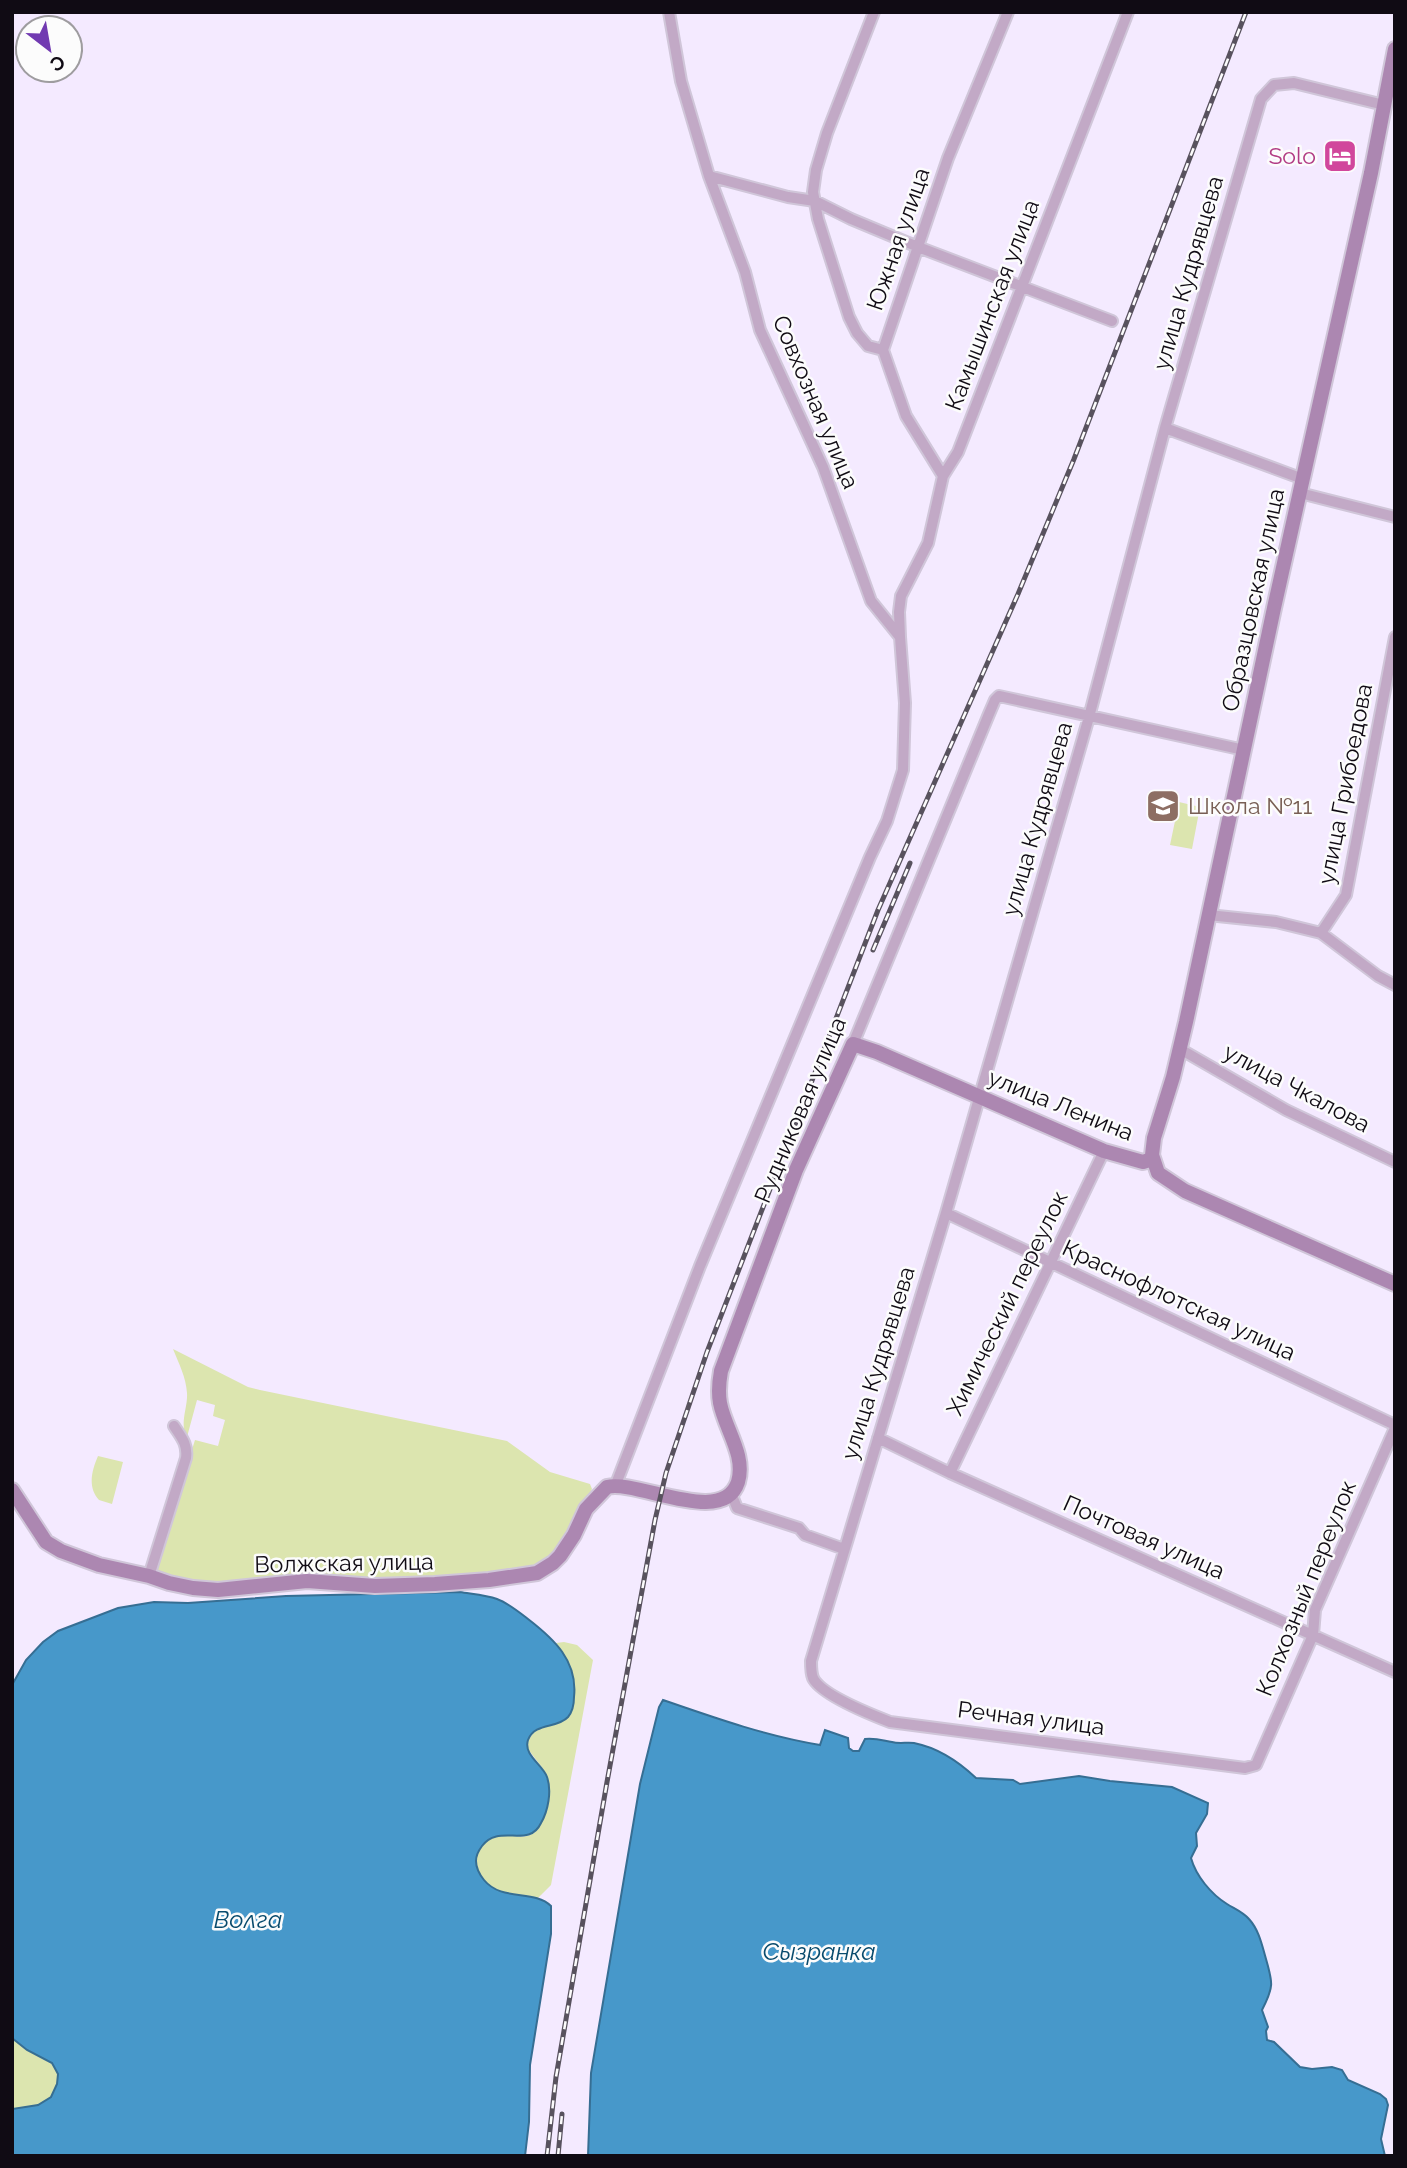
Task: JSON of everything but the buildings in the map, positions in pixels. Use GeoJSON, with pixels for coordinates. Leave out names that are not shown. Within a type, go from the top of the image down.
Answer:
{"type":"FeatureCollection","features":[{"type":"Feature","properties":{"kind":"street","name":"Совхозная улица"},"geometry":{"type":"LineString","coordinates":[[669,12],[681,80],[709,176],[745,272],[760,330],[823,467],[871,601],[900,637]]}},
{"type":"Feature","properties":{"kind":"street"},"geometry":{"type":"LineString","coordinates":[[874,12],[827,134],[816,170],[813,192],[818,219],[849,317],[868,346],[883,350],[906,416],[943,476]]}},
{"type":"Feature","properties":{"kind":"street","name":"Южная улица"},"geometry":{"type":"LineString","coordinates":[[883,350],[948,158],[1008,12]]}},
{"type":"Feature","properties":{"kind":"street","name":"Камышинская улица"},"geometry":{"type":"LineString","coordinates":[[900,637],[901,596],[928,543],[943,476],[958,452],[1128,12]]}},
{"type":"Feature","properties":{"kind":"street","name":"Образцовская улица"},"geometry":{"type":"LineString","coordinates":[[1152,1159],[1154,1138],[1180,1049],[1371,173],[1395,49]]}},
{"type":"Feature","properties":{"kind":"street","name":"улица Кудрявцева"},"geometry":{"type":"LineString","coordinates":[[812,1676],[811,1661],[946,1213],[1089,717],[1165,428],[1261,99],[1274,85],[1294,83],[1384,105]]}},
{"type":"Feature","properties":{"kind":"street"},"geometry":{"type":"LineString","coordinates":[[709,176],[788,197],[815,201],[918,247],[1112,321]]}},
{"type":"Feature","properties":{"kind":"street"},"geometry":{"type":"LineString","coordinates":[[1165,428],[1301,486],[1395,517]]}},
{"type":"Feature","properties":{"kind":"street"},"geometry":{"type":"LineString","coordinates":[[844,1549],[805,1535],[799,1528],[737,1507],[731,1493],[706,1502],[685,1501],[616,1484],[700,1266],[896,796],[903,770],[905,703],[900,637]]}},
{"type":"Feature","properties":{"kind":"street","name":"улица Грибоедова"},"geometry":{"type":"LineString","coordinates":[[1321,933],[1346,895],[1395,637]]}},
{"type":"Feature","properties":{"kind":"street","name":"Рудниковая улица"},"geometry":{"type":"LineString","coordinates":[[731,1493],[737,1485],[740,1467],[720,1405],[721,1371],[796,1170],[853,1044],[992,707],[999,696],[1089,717]]}},
{"type":"Feature","properties":{"kind":"street"},"geometry":{"type":"LineString","coordinates":[[1089,717],[1244,750]]}},
{"type":"Feature","properties":{"kind":"street"},"geometry":{"type":"LineString","coordinates":[[1208,915],[1276,922],[1321,933],[1378,976],[1395,985]]}},
{"type":"Feature","properties":{"kind":"street","name":"улица Ленина"},"geometry":{"type":"LineString","coordinates":[[853,1044],[1104,1151],[1143,1162],[1152,1159],[1158,1173],[1185,1191],[1395,1284]]}},
{"type":"Feature","properties":{"kind":"street","name":"улица Чкалова"},"geometry":{"type":"LineString","coordinates":[[1180,1049],[1286,1110],[1395,1162]]}},
{"type":"Feature","properties":{"kind":"street","name":"Химический переулок"},"geometry":{"type":"LineString","coordinates":[[950,1473],[1104,1151]]}},
{"type":"Feature","properties":{"kind":"street","name":"Краснофлотская улица"},"geometry":{"type":"LineString","coordinates":[[946,1213],[1395,1427]]}},
{"type":"Feature","properties":{"kind":"street"},"geometry":{"type":"LineString","coordinates":[[149,1576],[186,1458],[187,1449],[174,1426]]}},
{"type":"Feature","properties":{"kind":"street","name":"Колхозный переулок"},"geometry":{"type":"LineString","coordinates":[[1256,1765],[1313,1635],[1315,1610],[1395,1427]]}},
{"type":"Feature","properties":{"kind":"street","name":"Почтовая улица"},"geometry":{"type":"LineString","coordinates":[[878,1438],[950,1473],[1395,1671]]}},
{"type":"Feature","properties":{"kind":"street","name":"Волжская улица"},"geometry":{"type":"LineString","coordinates":[[12,1490],[46,1542],[78,1559],[193,1588],[218,1590],[307,1581],[375,1586],[435,1584],[537,1573],[553,1563],[573,1535],[592,1500],[607,1487],[616,1484]]}},
{"type":"Feature","properties":{"kind":"street","name":"Речная улица"},"geometry":{"type":"LineString","coordinates":[[812,1676],[818,1684],[855,1707],[890,1722],[1245,1768],[1256,1765]]}},
{"type":"Feature","properties":{"kind":"green space"},"geometry":{"type":"Polygon","coordinates":[[[1179,802],[1200,807],[1192,849],[1170,845],[1179,802]]]}},
{"type":"Feature","properties":{"kind":"green space"},"geometry":{"type":"Polygon","coordinates":[[[173,1349],[248,1387],[507,1441],[550,1472],[590,1484],[592,1489],[556,1553],[538,1566],[500,1573],[389,1581],[304,1575],[211,1585],[160,1574],[157,1560],[195,1440],[218,1446],[225,1420],[213,1416],[215,1405],[197,1400],[187,1437],[184,1427],[186,1387],[173,1349]]]}},
{"type":"Feature","properties":{"kind":"green space"},"geometry":{"type":"Polygon","coordinates":[[[98,1456],[123,1462],[112,1504],[99,1500],[93,1490],[93,1473],[98,1456]]]}},
{"type":"Feature","properties":{"kind":"green space"},"geometry":{"type":"Polygon","coordinates":[[[556,1643],[577,1645],[593,1660],[551,1885],[537,1899],[504,1893],[489,1886],[479,1873],[477,1856],[487,1840],[500,1835],[526,1836],[540,1826],[543,1769],[528,1749],[528,1741],[533,1733],[543,1726],[554,1724],[573,1706],[572,1673],[556,1643]]]}},
{"type":"Feature","properties":{"kind":"green space"},"geometry":{"type":"Polygon","coordinates":[[[12,2038],[52,2064],[58,2074],[52,2097],[38,2105],[12,2109],[12,2038]]]}},
{"type":"Feature","properties":{"kind":"water","name":"Волга"},"geometry":{"type":"Polygon","coordinates":[[[460,1592],[501,1601],[538,1627],[562,1652],[572,1672],[574,1684],[573,1705],[568,1717],[536,1730],[528,1740],[528,1750],[545,1773],[549,1788],[549,1801],[541,1823],[536,1831],[529,1834],[489,1839],[476,1859],[480,1873],[491,1887],[536,1898],[551,1906],[551,1934],[530,2065],[529,2122],[525,2156],[12,2156],[12,2109],[38,2105],[51,2097],[58,2074],[52,2063],[27,2050],[12,2038],[12,1685],[26,1660],[58,1631],[118,1608],[154,1602],[188,1603],[286,1596],[460,1592]]]}},
{"type":"Feature","properties":{"kind":"water","name":"Сызранка"},"geometry":{"type":"Polygon","coordinates":[[[663,1700],[760,1732],[820,1745],[825,1730],[848,1738],[849,1748],[853,1751],[859,1751],[865,1739],[923,1745],[948,1756],[976,1778],[1013,1780],[1020,1784],[1079,1776],[1172,1787],[1208,1803],[1207,1814],[1196,1833],[1197,1846],[1191,1858],[1200,1878],[1210,1890],[1242,1912],[1258,1933],[1271,1980],[1269,1996],[1262,2010],[1268,2027],[1267,2040],[1274,2042],[1300,2067],[1332,2067],[1342,2070],[1348,2080],[1386,2099],[1388,2105],[1381,2139],[1385,2156],[588,2156],[591,2073],[640,1784],[663,1700]]]}},
{"type":"Feature","properties":{"kind":"railway"},"geometry":{"type":"LineString","coordinates":[[547,2156],[556,2077],[607,1782],[666,1473],[707,1352],[878,910],[1018,594],[1074,459],[1246,12]]}},
{"type":"Feature","properties":{"kind":"railway"},"geometry":{"type":"LineString","coordinates":[[873,950],[910,863]]}},
{"type":"Feature","properties":{"kind":"railway"},"geometry":{"type":"LineString","coordinates":[[558,2156],[562,2114]]}},
{"type":"Feature","properties":{"kind":"place","name":"Solo"},"geometry":{"type":"Point","coordinates":[1340,156]}},
{"type":"Feature","properties":{"kind":"place","name":"Школа №11"},"geometry":{"type":"Point","coordinates":[1163,806]}}]}
